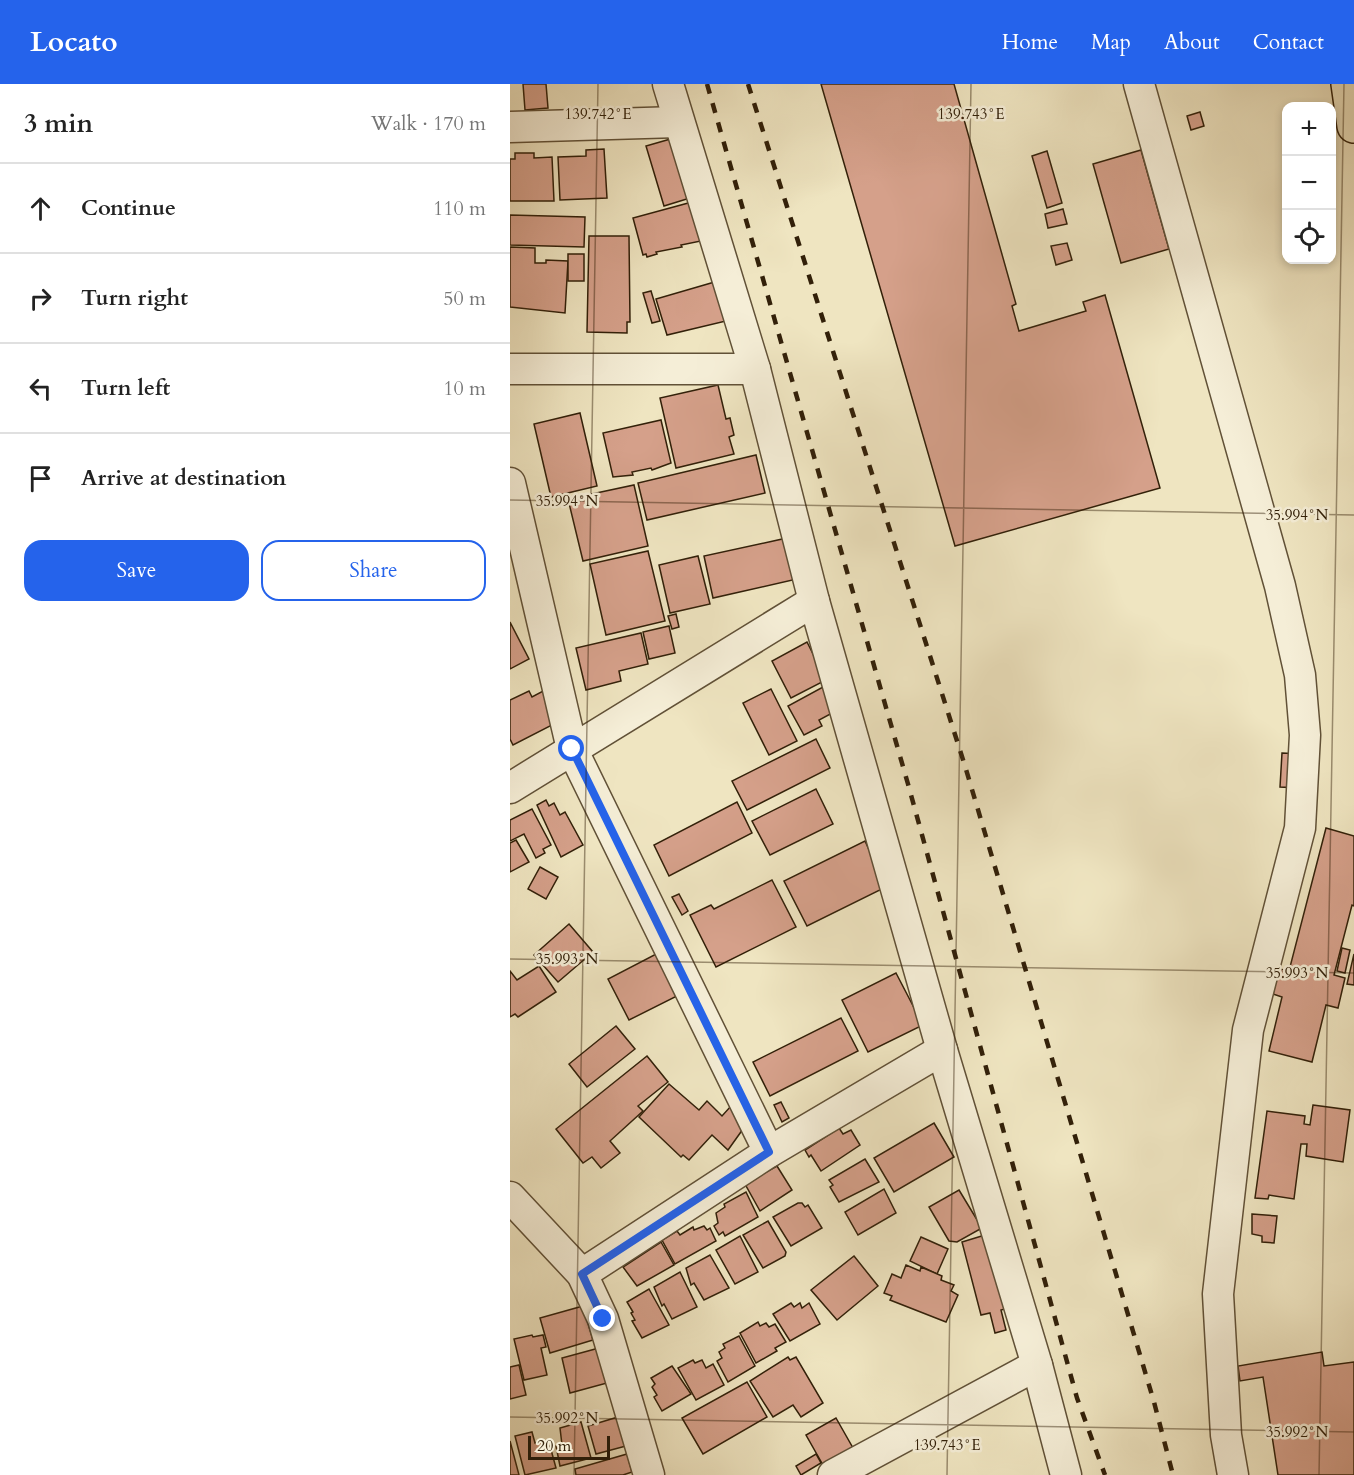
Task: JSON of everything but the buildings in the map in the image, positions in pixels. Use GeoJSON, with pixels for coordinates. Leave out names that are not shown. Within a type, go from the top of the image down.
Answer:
{"type":"FeatureCollection","features":[{"type":"Feature","properties":{"kind":"main road"},"geometry":{"type":"LineString","coordinates":[[1348,84],[1354,126]]}},
{"type":"Feature","properties":{"kind":"street"},"geometry":{"type":"LineString","coordinates":[[668,84],[755,369],[814,601],[942,1050],[1037,1365],[1066,1475]]}},
{"type":"Feature","properties":{"kind":"street"},"geometry":{"type":"LineString","coordinates":[[1139,84],[1280,586],[1300,675],[1305,735],[1300,828],[1248,1030],[1218,1294],[1227,1435],[1233,1475]]}},
{"type":"Feature","properties":{"kind":"street"},"geometry":{"type":"LineString","coordinates":[[510,127],[678,122]]}},
{"type":"Feature","properties":{"kind":"street"},"geometry":{"type":"LineString","coordinates":[[510,369],[755,369]]}},
{"type":"Feature","properties":{"kind":"street"},"geometry":{"type":"LineString","coordinates":[[510,483],[572,749],[769,1152]]}},
{"type":"Feature","properties":{"kind":"street"},"geometry":{"type":"LineString","coordinates":[[510,788],[814,601]]}},
{"type":"Feature","properties":{"kind":"street"},"geometry":{"type":"LineString","coordinates":[[582,1274],[769,1152],[942,1050]]}},
{"type":"Feature","properties":{"kind":"street"},"geometry":{"type":"LineString","coordinates":[[510,1197],[582,1274],[603,1319],[649,1475]]}},
{"type":"Feature","properties":{"kind":"street"},"geometry":{"type":"LineString","coordinates":[[833,1475],[862,1467],[1037,1365]]}},
{"type":"Feature","properties":{"kind":"railway"},"geometry":{"type":"LineString","coordinates":[[707,84],[908,784],[1077,1398],[1105,1475]]}},
{"type":"Feature","properties":{"kind":"railway"},"geometry":{"type":"LineString","coordinates":[[748,84],[965,766],[1154,1402],[1173,1475]]}},
{"type":"Feature","properties":{"kind":"route"},"geometry":{"type":"LineString","coordinates":[[572,749],[769,1152],[582,1274],[603,1319]]}}]}
